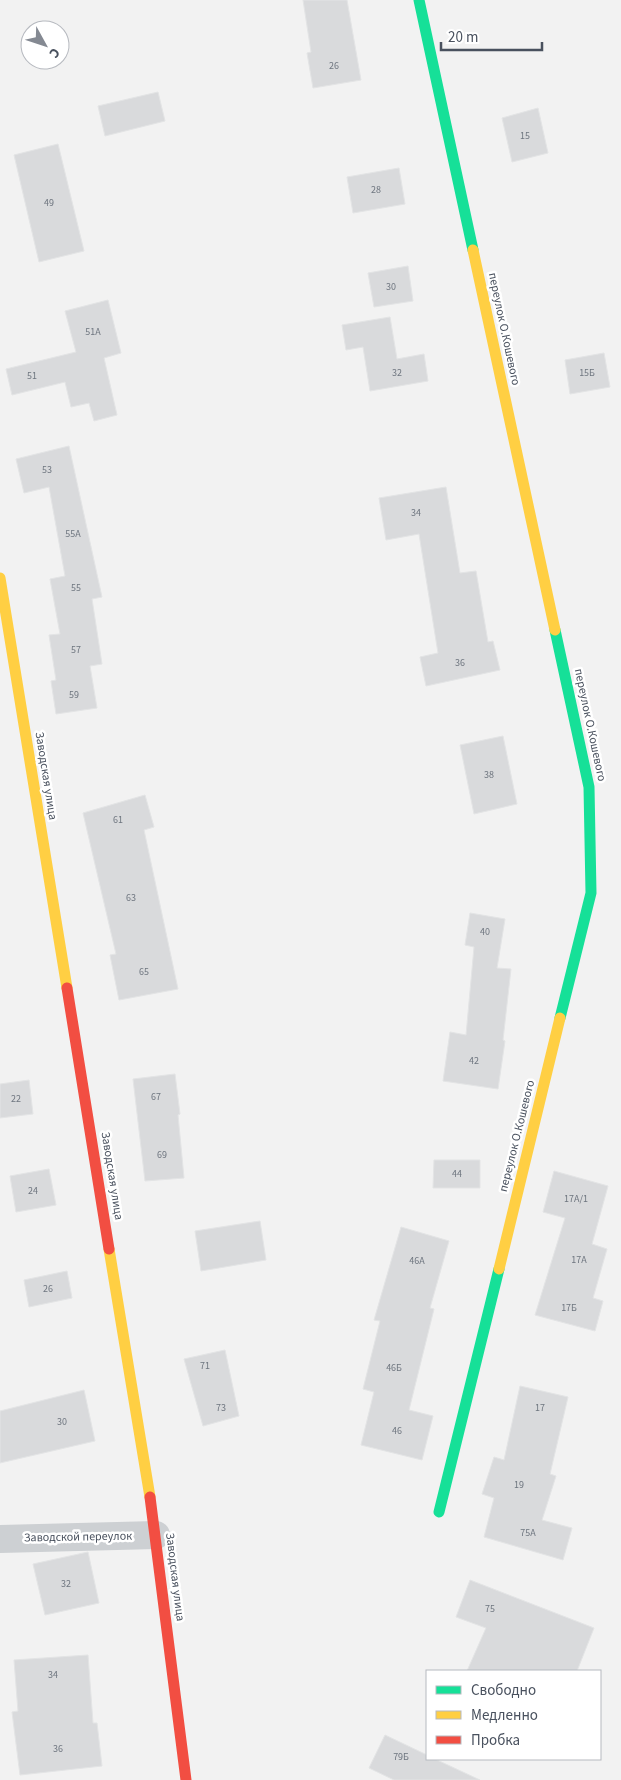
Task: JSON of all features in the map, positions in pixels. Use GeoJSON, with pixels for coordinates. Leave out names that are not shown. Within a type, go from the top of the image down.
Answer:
{"type":"FeatureCollection","features":[{"type":"Feature","properties":{"kind":"street","name":"переулок О.Кошевого"},"geometry":{"type":"LineString","coordinates":[[419,0],[589,787],[591,874],[591,893],[439,1512]]}},
{"type":"Feature","properties":{"kind":"street","name":"Заводская улица"},"geometry":{"type":"LineString","coordinates":[[0,578],[156,1535],[186,1780]]}},
{"type":"Feature","properties":{"kind":"street","name":"Заводской переулок"},"geometry":{"type":"LineString","coordinates":[[0,1539],[156,1535]]}},
{"type":"Feature","properties":{"kind":"building"},"geometry":{"type":"Polygon","coordinates":[[[303,0],[347,0],[361,80],[313,88],[307,53],[311,52],[303,0]]]}},
{"type":"Feature","properties":{"kind":"building"},"geometry":{"type":"Polygon","coordinates":[[[158,92],[165,121],[105,136],[98,106],[158,92]]]}},
{"type":"Feature","properties":{"kind":"building"},"geometry":{"type":"Polygon","coordinates":[[[538,108],[548,153],[512,162],[502,118],[538,108]]]}},
{"type":"Feature","properties":{"kind":"building"},"geometry":{"type":"Polygon","coordinates":[[[58,144],[84,251],[39,262],[14,155],[58,144]]]}},
{"type":"Feature","properties":{"kind":"building"},"geometry":{"type":"Polygon","coordinates":[[[399,168],[405,204],[353,213],[347,177],[399,168]]]}},
{"type":"Feature","properties":{"kind":"building"},"geometry":{"type":"Polygon","coordinates":[[[408,266],[413,301],[374,307],[368,273],[408,266]]]}},
{"type":"Feature","properties":{"kind":"building"},"geometry":{"type":"Polygon","coordinates":[[[108,300],[121,353],[104,358],[117,415],[94,421],[89,403],[71,407],[65,382],[12,395],[6,369],[76,352],[65,311],[108,300]]]}},
{"type":"Feature","properties":{"kind":"building"},"geometry":{"type":"Polygon","coordinates":[[[390,317],[397,359],[424,354],[428,381],[370,391],[363,347],[346,350],[342,325],[390,317]]]}},
{"type":"Feature","properties":{"kind":"building"},"geometry":{"type":"Polygon","coordinates":[[[604,353],[610,387],[570,394],[565,360],[604,353]]]}},
{"type":"Feature","properties":{"kind":"building"},"geometry":{"type":"Polygon","coordinates":[[[69,446],[102,597],[92,599],[102,664],[90,666],[97,708],[56,714],[51,681],[56,680],[49,635],[60,634],[50,579],[65,576],[49,487],[24,493],[16,459],[69,446]]]}},
{"type":"Feature","properties":{"kind":"building"},"geometry":{"type":"Polygon","coordinates":[[[446,487],[460,573],[476,571],[488,642],[493,641],[500,670],[426,686],[420,657],[438,653],[419,534],[386,540],[379,498],[446,487]]]}},
{"type":"Feature","properties":{"kind":"building"},"geometry":{"type":"Polygon","coordinates":[[[503,736],[517,804],[474,814],[460,745],[503,736]]]}},
{"type":"Feature","properties":{"kind":"building"},"geometry":{"type":"Polygon","coordinates":[[[145,795],[154,827],[144,830],[178,989],[119,1000],[110,955],[116,954],[83,813],[145,795]]]}},
{"type":"Feature","properties":{"kind":"building"},"geometry":{"type":"Polygon","coordinates":[[[470,913],[505,919],[497,968],[511,969],[503,1040],[505,1041],[498,1089],[443,1081],[450,1032],[466,1035],[474,947],[465,945],[470,913]]]}},
{"type":"Feature","properties":{"kind":"building"},"geometry":{"type":"Polygon","coordinates":[[[175,1074],[180,1114],[178,1115],[184,1178],[145,1181],[133,1079],[175,1074]]]}},
{"type":"Feature","properties":{"kind":"building"},"geometry":{"type":"Polygon","coordinates":[[[29,1080],[33,1114],[0,1118],[0,1084],[29,1080]]]}},
{"type":"Feature","properties":{"kind":"building"},"geometry":{"type":"Polygon","coordinates":[[[434,1160],[480,1160],[480,1188],[433,1188],[434,1160]]]}},
{"type":"Feature","properties":{"kind":"building"},"geometry":{"type":"Polygon","coordinates":[[[49,1169],[56,1205],[16,1212],[10,1176],[49,1169]]]}},
{"type":"Feature","properties":{"kind":"building"},"geometry":{"type":"Polygon","coordinates":[[[554,1171],[608,1186],[592,1244],[607,1249],[593,1298],[603,1301],[595,1331],[535,1315],[565,1218],[543,1212],[554,1171]]]}},
{"type":"Feature","properties":{"kind":"building"},"geometry":{"type":"Polygon","coordinates":[[[260,1221],[266,1260],[201,1271],[195,1231],[260,1221]]]}},
{"type":"Feature","properties":{"kind":"building"},"geometry":{"type":"Polygon","coordinates":[[[401,1227],[449,1241],[430,1308],[434,1309],[409,1410],[433,1416],[422,1460],[361,1445],[374,1392],[363,1389],[380,1321],[374,1320],[401,1227]]]}},
{"type":"Feature","properties":{"kind":"building"},"geometry":{"type":"Polygon","coordinates":[[[67,1271],[72,1298],[29,1307],[24,1280],[67,1271]]]}},
{"type":"Feature","properties":{"kind":"building"},"geometry":{"type":"Polygon","coordinates":[[[225,1350],[239,1416],[203,1426],[184,1359],[225,1350]]]}},
{"type":"Feature","properties":{"kind":"building"},"geometry":{"type":"Polygon","coordinates":[[[520,1386],[568,1397],[550,1474],[556,1476],[542,1520],[572,1528],[563,1560],[484,1537],[494,1498],[482,1494],[494,1457],[504,1460],[520,1386]]]}},
{"type":"Feature","properties":{"kind":"building"},"geometry":{"type":"Polygon","coordinates":[[[84,1390],[95,1441],[0,1463],[0,1411],[84,1390]]]}},
{"type":"Feature","properties":{"kind":"building"},"geometry":{"type":"Polygon","coordinates":[[[88,1552],[99,1603],[45,1615],[33,1564],[88,1552]]]}},
{"type":"Feature","properties":{"kind":"building"},"geometry":{"type":"Polygon","coordinates":[[[470,1580],[594,1628],[577,1670],[467,1670],[486,1628],[456,1617],[470,1580]]]}},
{"type":"Feature","properties":{"kind":"building"},"geometry":{"type":"Polygon","coordinates":[[[88,1655],[93,1723],[97,1723],[102,1766],[20,1775],[12,1712],[18,1711],[14,1660],[88,1655]]]}},
{"type":"Feature","properties":{"kind":"building"},"geometry":{"type":"Polygon","coordinates":[[[385,1735],[426,1755],[426,1760],[437,1760],[480,1780],[394,1780],[369,1768],[385,1735]]]}},
{"type":"Feature","properties":{"kind":"traffic: fast"},"geometry":{"type":"LineString","coordinates":[[419,0],[473,250]]}},
{"type":"Feature","properties":{"kind":"traffic: fast"},"geometry":{"type":"LineString","coordinates":[[555,630],[589,787],[591,893],[560,1018]]}},
{"type":"Feature","properties":{"kind":"traffic: fast"},"geometry":{"type":"LineString","coordinates":[[439,1512],[499,1269]]}},
{"type":"Feature","properties":{"kind":"traffic: slow"},"geometry":{"type":"LineString","coordinates":[[473,250],[555,630]]}},
{"type":"Feature","properties":{"kind":"traffic: slow"},"geometry":{"type":"LineString","coordinates":[[0,578],[67,988]]}},
{"type":"Feature","properties":{"kind":"traffic: slow"},"geometry":{"type":"LineString","coordinates":[[499,1269],[560,1018]]}},
{"type":"Feature","properties":{"kind":"traffic: slow"},"geometry":{"type":"LineString","coordinates":[[109,1249],[150,1497]]}},
{"type":"Feature","properties":{"kind":"traffic: jam"},"geometry":{"type":"LineString","coordinates":[[67,988],[109,1249]]}},
{"type":"Feature","properties":{"kind":"traffic: jam"},"geometry":{"type":"LineString","coordinates":[[150,1497],[186,1780]]}}]}
